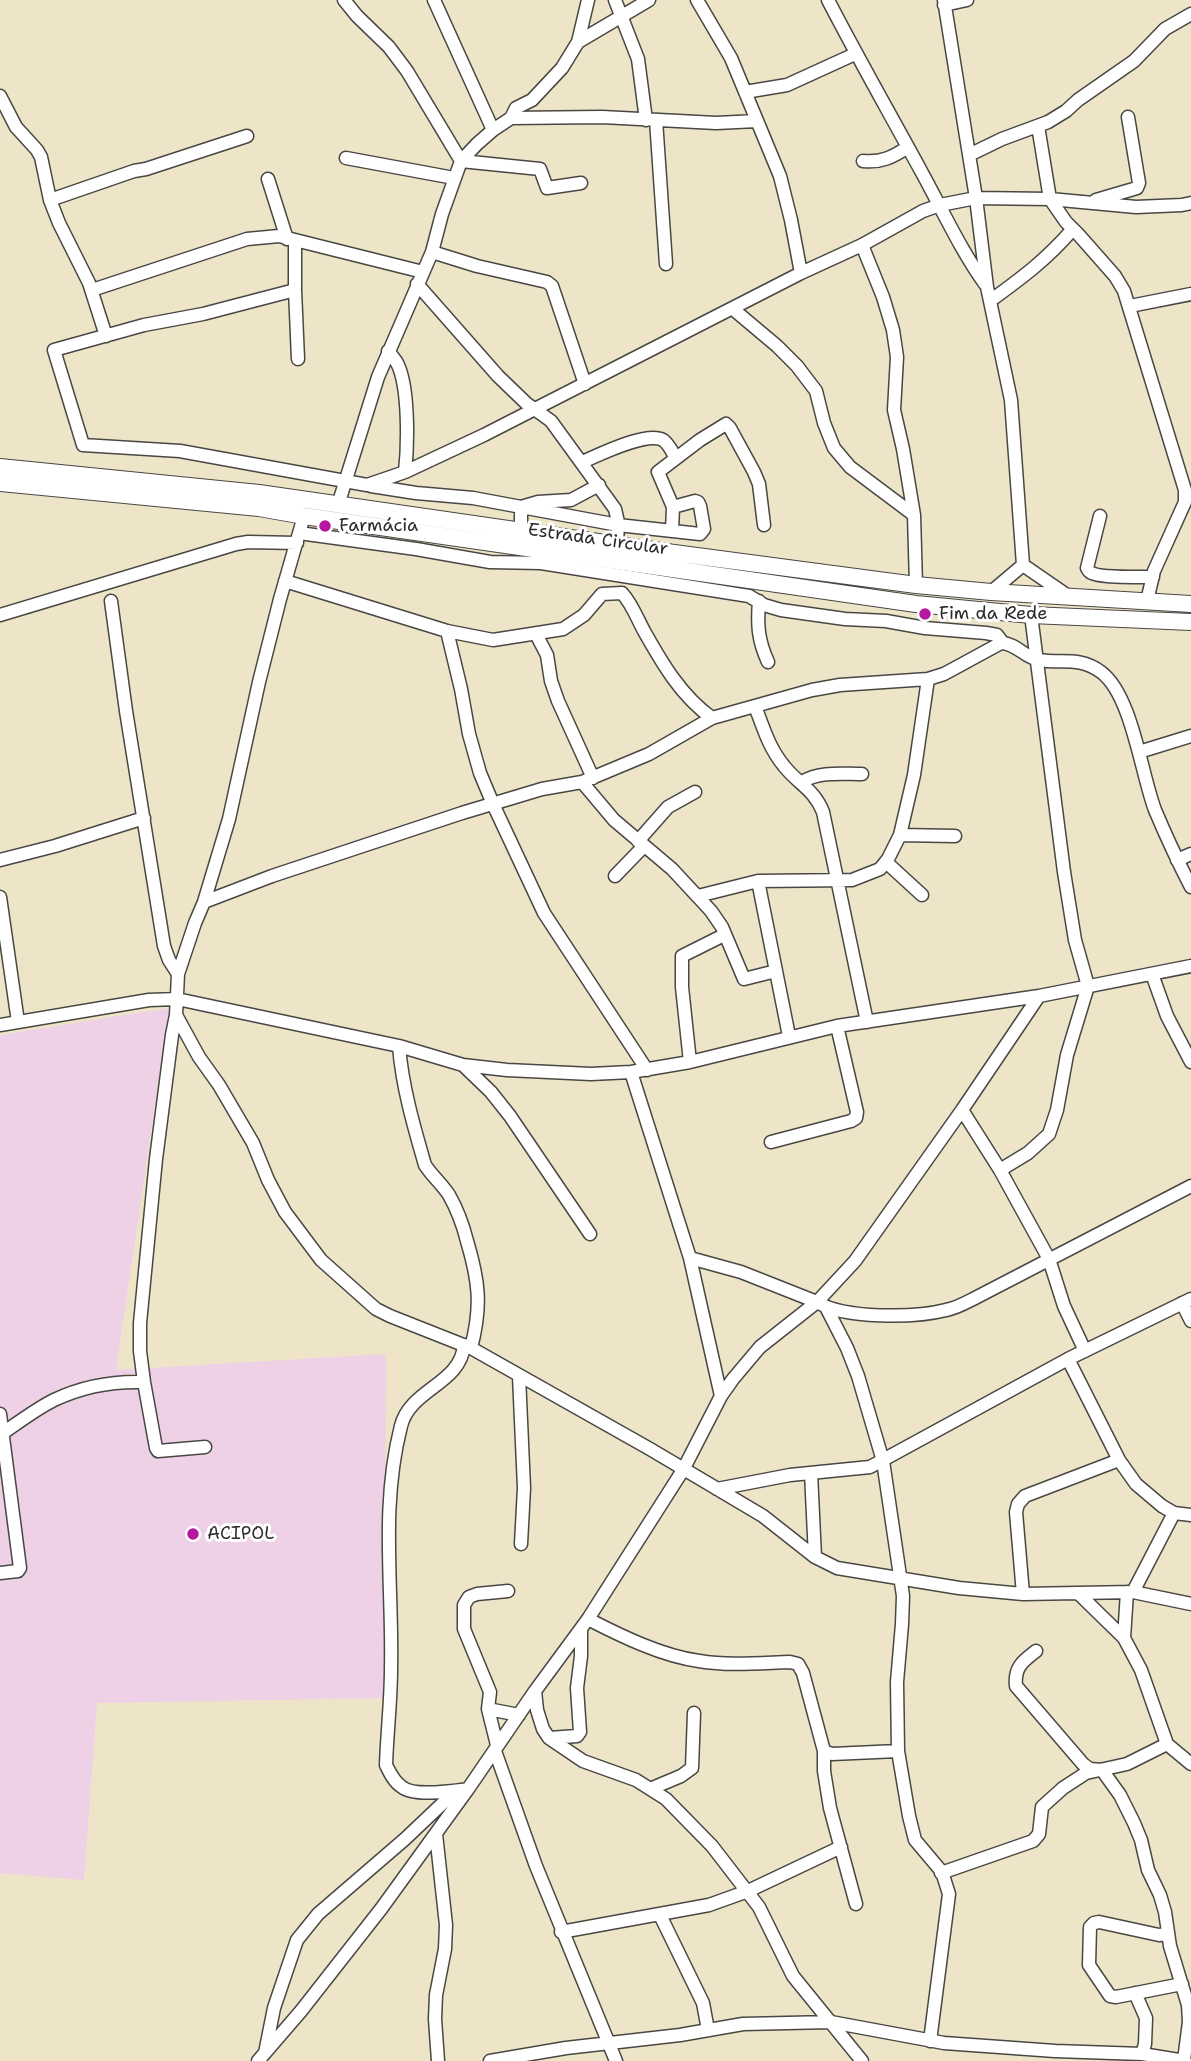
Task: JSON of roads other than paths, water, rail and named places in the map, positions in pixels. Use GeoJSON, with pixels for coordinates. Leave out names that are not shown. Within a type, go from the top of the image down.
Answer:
{"type":"FeatureCollection","features":[{"type":"Feature","properties":{"kind":"main road","name":"Estrada Circular"},"geometry":{"type":"LineString","coordinates":[[0,467],[259,493],[916,585],[1191,604]]}},
{"type":"Feature","properties":{"kind":"main road","name":"Estrada Circular"},"geometry":{"type":"LineString","coordinates":[[0,483],[259,508],[435,535],[621,570],[1031,615],[1191,622]]}},
{"type":"Feature","properties":{"kind":"street"},"geometry":{"type":"LineString","coordinates":[[344,0],[401,63],[461,160]]}},
{"type":"Feature","properties":{"kind":"street"},"geometry":{"type":"LineString","coordinates":[[434,0],[493,130]]}},
{"type":"Feature","properties":{"kind":"street"},"geometry":{"type":"LineString","coordinates":[[338,505],[378,377],[432,252],[461,160],[493,130],[511,118],[516,108],[532,100],[562,68],[578,42],[588,0]]}},
{"type":"Feature","properties":{"kind":"street"},"geometry":{"type":"LineString","coordinates":[[615,0],[638,59],[651,120],[666,264]]}},
{"type":"Feature","properties":{"kind":"street"},"geometry":{"type":"LineString","coordinates":[[578,42],[649,0]]}},
{"type":"Feature","properties":{"kind":"street"},"geometry":{"type":"LineString","coordinates":[[697,0],[731,58],[780,176],[792,219],[801,273]]}},
{"type":"Feature","properties":{"kind":"street"},"geometry":{"type":"LineString","coordinates":[[828,0],[969,262],[987,287]]}},
{"type":"Feature","properties":{"kind":"street"},"geometry":{"type":"LineString","coordinates":[[967,0],[944,2],[976,198],[987,287],[1011,400],[1023,565]]}},
{"type":"Feature","properties":{"kind":"street"},"geometry":{"type":"LineString","coordinates":[[969,155],[1048,122],[1066,111],[1134,61],[1164,29],[1191,14]]}},
{"type":"Feature","properties":{"kind":"street"},"geometry":{"type":"LineString","coordinates":[[745,92],[787,85],[855,54]]}},
{"type":"Feature","properties":{"kind":"street"},"geometry":{"type":"LineString","coordinates":[[0,96],[16,127],[37,150],[50,200],[92,290],[106,336]]}},
{"type":"Feature","properties":{"kind":"street"},"geometry":{"type":"LineString","coordinates":[[511,118],[602,117],[716,123],[757,121]]}},
{"type":"Feature","properties":{"kind":"street"},"geometry":{"type":"LineString","coordinates":[[1091,202],[1137,188],[1139,183],[1128,117]]}},
{"type":"Feature","properties":{"kind":"street"},"geometry":{"type":"LineString","coordinates":[[1038,126],[1050,199],[1066,222],[1115,276],[1124,291],[1188,490],[1153,577],[1147,601]]}},
{"type":"Feature","properties":{"kind":"street"},"geometry":{"type":"LineString","coordinates":[[50,200],[247,136]]}},
{"type":"Feature","properties":{"kind":"street"},"geometry":{"type":"LineString","coordinates":[[863,161],[890,159],[908,148]]}},
{"type":"Feature","properties":{"kind":"street"},"geometry":{"type":"LineString","coordinates":[[346,158],[454,178]]}},
{"type":"Feature","properties":{"kind":"street"},"geometry":{"type":"LineString","coordinates":[[461,160],[540,169],[547,187],[581,183]]}},
{"type":"Feature","properties":{"kind":"street"},"geometry":{"type":"LineString","coordinates":[[268,179],[291,240],[298,359]]}},
{"type":"Feature","properties":{"kind":"street"},"geometry":{"type":"LineString","coordinates":[[367,485],[405,472],[536,408],[801,273],[862,245],[923,211],[940,205],[976,198],[1050,199],[1136,207],[1191,203]]}},
{"type":"Feature","properties":{"kind":"street"},"geometry":{"type":"LineString","coordinates":[[990,300],[1033,270],[1073,229]]}},
{"type":"Feature","properties":{"kind":"street"},"geometry":{"type":"LineString","coordinates":[[92,290],[247,239],[267,236],[291,240],[420,278],[498,376],[526,403],[551,421],[599,485],[615,509],[618,525],[617,545]]}},
{"type":"Feature","properties":{"kind":"street"},"geometry":{"type":"LineString","coordinates":[[862,245],[893,330],[897,357],[894,410],[914,515],[916,585]]}},
{"type":"Feature","properties":{"kind":"street"},"geometry":{"type":"LineString","coordinates":[[432,252],[477,266],[547,282],[552,286],[584,384]]}},
{"type":"Feature","properties":{"kind":"street"},"geometry":{"type":"LineString","coordinates":[[295,290],[54,351],[83,445],[180,451],[416,493],[473,498],[618,525],[700,534],[704,529],[698,502],[673,507]]}},
{"type":"Feature","properties":{"kind":"street"},"geometry":{"type":"LineString","coordinates":[[1129,306],[1191,294]]}},
{"type":"Feature","properties":{"kind":"street"},"geometry":{"type":"LineString","coordinates":[[733,309],[790,359],[817,391],[824,423],[834,448],[850,467],[914,515]]}},
{"type":"Feature","properties":{"kind":"street"},"geometry":{"type":"LineString","coordinates":[[388,351],[398,365],[403,383],[408,439],[405,472]]}},
{"type":"Feature","properties":{"kind":"street"},"geometry":{"type":"LineString","coordinates":[[672,531],[673,507],[658,472],[726,424],[759,484],[764,525]]}},
{"type":"Feature","properties":{"kind":"street"},"geometry":{"type":"LineString","coordinates":[[582,462],[648,438],[666,442],[676,458]]}},
{"type":"Feature","properties":{"kind":"street"},"geometry":{"type":"LineString","coordinates":[[521,507],[538,502],[572,500],[599,485]]}},
{"type":"Feature","properties":{"kind":"street"},"geometry":{"type":"LineString","coordinates":[[521,507],[521,531]]}},
{"type":"Feature","properties":{"kind":"street"},"geometry":{"type":"LineString","coordinates":[[205,1447],[158,1451],[144,1382],[140,1322],[156,1159],[177,1015],[178,974],[204,902],[229,819],[259,682],[304,516]]}},
{"type":"Feature","properties":{"kind":"street"},"geometry":{"type":"LineString","coordinates":[[1100,516],[1087,571],[1100,575],[1153,577]]}},
{"type":"Feature","properties":{"kind":"street"},"geometry":{"type":"LineString","coordinates":[[434,552],[435,535]]}},
{"type":"Feature","properties":{"kind":"street"},"geometry":{"type":"LineString","coordinates":[[0,615],[236,544],[298,538],[434,552],[490,562],[541,563],[621,570],[749,596],[780,610],[986,633],[996,635],[1003,643]]}},
{"type":"Feature","properties":{"kind":"street"},"geometry":{"type":"LineString","coordinates":[[991,592],[1023,565]]}},
{"type":"Feature","properties":{"kind":"street"},"geometry":{"type":"LineString","coordinates":[[1023,565],[1068,596]]}},
{"type":"Feature","properties":{"kind":"street"},"geometry":{"type":"LineString","coordinates":[[285,581],[447,631],[493,639],[563,629],[584,615],[621,570]]}},
{"type":"Feature","properties":{"kind":"street"},"geometry":{"type":"LineString","coordinates":[[602,594],[622,593],[679,687],[699,709],[712,718]]}},
{"type":"Feature","properties":{"kind":"street"},"geometry":{"type":"LineString","coordinates":[[111,601],[164,946],[178,974]]}},
{"type":"Feature","properties":{"kind":"street"},"geometry":{"type":"LineString","coordinates":[[759,601],[757,620],[760,645],[768,662]]}},
{"type":"Feature","properties":{"kind":"street"},"geometry":{"type":"LineString","coordinates":[[1000,1170],[1028,1153],[1049,1134],[1057,1110],[1067,1055],[1088,986],[1075,940],[1066,885],[1031,615]]}},
{"type":"Feature","properties":{"kind":"street"},"geometry":{"type":"LineString","coordinates":[[447,631],[469,734],[480,773],[493,804],[544,913],[648,1070]]}},
{"type":"Feature","properties":{"kind":"street"},"geometry":{"type":"LineString","coordinates":[[536,634],[547,655],[551,681],[587,780],[614,820],[672,869],[711,911],[724,932],[745,980],[776,971]]}},
{"type":"Feature","properties":{"kind":"street"},"geometry":{"type":"LineString","coordinates":[[204,902],[272,876],[493,804],[542,789],[587,780],[649,754],[712,718],[840,685],[929,679],[1003,643],[1009,643],[1037,660],[1070,660],[1088,665],[1103,673],[1117,690],[1139,752],[1154,807],[1191,887]]}},
{"type":"Feature","properties":{"kind":"street"},"geometry":{"type":"LineString","coordinates":[[698,896],[758,881],[852,880],[880,869],[900,835],[914,775],[929,679]]}},
{"type":"Feature","properties":{"kind":"street"},"geometry":{"type":"LineString","coordinates":[[755,706],[775,754],[786,769],[811,791],[823,812],[867,1022]]}},
{"type":"Feature","properties":{"kind":"street"},"geometry":{"type":"LineString","coordinates":[[1139,752],[1191,736]]}},
{"type":"Feature","properties":{"kind":"street"},"geometry":{"type":"LineString","coordinates":[[802,782],[810,777],[828,774],[862,774]]}},
{"type":"Feature","properties":{"kind":"street"},"geometry":{"type":"LineString","coordinates":[[615,876],[668,807],[695,792]]}},
{"type":"Feature","properties":{"kind":"street"},"geometry":{"type":"LineString","coordinates":[[0,860],[144,818]]}},
{"type":"Feature","properties":{"kind":"street"},"geometry":{"type":"LineString","coordinates":[[900,835],[955,836]]}},
{"type":"Feature","properties":{"kind":"street"},"geometry":{"type":"LineString","coordinates":[[1177,860],[1191,854]]}},
{"type":"Feature","properties":{"kind":"street"},"geometry":{"type":"LineString","coordinates":[[886,862],[922,895]]}},
{"type":"Feature","properties":{"kind":"street"},"geometry":{"type":"LineString","coordinates":[[758,881],[789,1037]]}},
{"type":"Feature","properties":{"kind":"street"},"geometry":{"type":"LineString","coordinates":[[0,897],[18,1022]]}},
{"type":"Feature","properties":{"kind":"street"},"geometry":{"type":"LineString","coordinates":[[691,1062],[682,987],[682,956],[722,936],[724,932]]}},
{"type":"Feature","properties":{"kind":"street"},"geometry":{"type":"LineString","coordinates":[[0,1025],[149,1000],[177,999],[399,1046],[463,1065],[591,1074],[648,1070],[837,1026],[1039,996],[1191,966]]}},
{"type":"Feature","properties":{"kind":"street"},"geometry":{"type":"LineString","coordinates":[[1152,974],[1167,1016],[1191,1062]]}},
{"type":"Feature","properties":{"kind":"street"},"geometry":{"type":"LineString","coordinates":[[261,2058],[339,1964],[436,1834],[584,1624],[683,1470],[721,1396],[760,1347],[821,1305],[962,1110],[1039,996]]}},
{"type":"Feature","properties":{"kind":"street"},"geometry":{"type":"LineString","coordinates":[[177,1015],[199,1057],[253,1143],[285,1212],[321,1260],[376,1309],[468,1347],[650,1449],[763,1516],[815,1557],[836,1567],[959,1588],[1023,1594],[1130,1592],[1191,1604]]}},
{"type":"Feature","properties":{"kind":"street"},"geometry":{"type":"LineString","coordinates":[[771,1142],[856,1118],[858,1112],[837,1026]]}},
{"type":"Feature","properties":{"kind":"street"},"geometry":{"type":"LineString","coordinates":[[399,1046],[410,1108],[425,1165],[448,1193],[454,1205],[477,1274],[479,1290],[476,1330],[457,1367],[427,1391],[407,1411],[401,1422],[388,1519],[391,1669],[386,1765],[404,1789],[420,1792],[468,1789]]}},
{"type":"Feature","properties":{"kind":"street"},"geometry":{"type":"LineString","coordinates":[[463,1065],[491,1092],[510,1116],[590,1234]]}},
{"type":"Feature","properties":{"kind":"street"},"geometry":{"type":"LineString","coordinates":[[631,1072],[690,1258],[721,1396]]}},
{"type":"Feature","properties":{"kind":"street"},"geometry":{"type":"LineString","coordinates":[[962,1110],[1000,1170],[1049,1259],[1064,1306],[1085,1351]]}},
{"type":"Feature","properties":{"kind":"street"},"geometry":{"type":"LineString","coordinates":[[690,1258],[741,1272],[821,1305],[873,1316],[922,1314],[948,1310],[1026,1273],[1191,1186]]}},
{"type":"Feature","properties":{"kind":"street"},"geometry":{"type":"LineString","coordinates":[[717,1489],[811,1473],[870,1467],[1068,1359],[1187,1301],[1191,1321]]}},
{"type":"Feature","properties":{"kind":"street"},"geometry":{"type":"LineString","coordinates":[[821,1305],[846,1348],[858,1376],[883,1461],[901,1579],[902,1624],[897,1682],[898,1751],[915,1840],[941,1873],[949,1894],[930,2041]]}},
{"type":"Feature","properties":{"kind":"street"},"geometry":{"type":"LineString","coordinates":[[1068,1359],[1119,1460],[1136,1484],[1161,1506],[1174,1513],[1191,1515]]}},
{"type":"Feature","properties":{"kind":"street"},"geometry":{"type":"LineString","coordinates":[[519,1376],[524,1488],[521,1544]]}},
{"type":"Feature","properties":{"kind":"street"},"geometry":{"type":"LineString","coordinates":[[3,1433],[52,1401],[81,1389],[117,1382],[144,1382]]}},
{"type":"Feature","properties":{"kind":"street"},"geometry":{"type":"LineString","coordinates":[[0,1414],[20,1569],[0,1573]]}},
{"type":"Feature","properties":{"kind":"street"},"geometry":{"type":"LineString","coordinates":[[1023,1594],[1016,1512],[1018,1504],[1025,1496],[1119,1460]]}},
{"type":"Feature","properties":{"kind":"street"},"geometry":{"type":"LineString","coordinates":[[811,1473],[815,1557]]}},
{"type":"Feature","properties":{"kind":"street"},"geometry":{"type":"LineString","coordinates":[[1124,1638],[1130,1592],[1174,1513]]}},
{"type":"Feature","properties":{"kind":"street"},"geometry":{"type":"LineString","coordinates":[[508,1591],[469,1597],[464,1605],[464,1629],[489,1692],[488,1709],[496,1748],[536,1866],[616,2061]]}},
{"type":"Feature","properties":{"kind":"street"},"geometry":{"type":"LineString","coordinates":[[1080,1595],[1124,1638],[1141,1670],[1167,1744],[1191,1764]]}},
{"type":"Feature","properties":{"kind":"street"},"geometry":{"type":"LineString","coordinates":[[549,1738],[577,1736],[580,1732],[577,1688],[584,1624]]}},
{"type":"Feature","properties":{"kind":"street"},"geometry":{"type":"LineString","coordinates":[[584,1624],[697,1661],[798,1664],[803,1673],[824,1751],[830,1808],[856,1905]]}},
{"type":"Feature","properties":{"kind":"street"},"geometry":{"type":"LineString","coordinates":[[490,2061],[743,2024],[831,2022],[930,2041],[1055,2051],[1142,2054],[1184,2061],[1189,2022],[1188,2005],[1175,1966],[1160,1895],[1148,1870],[1141,1840],[1120,1795],[1102,1770],[1090,1769],[1083,1764],[1016,1686],[1019,1664],[1036,1651]]}},
{"type":"Feature","properties":{"kind":"street"},"geometry":{"type":"LineString","coordinates":[[535,1690],[537,1710],[549,1738],[583,1761],[636,1780],[666,1799],[712,1846],[759,1907],[793,1976],[862,2061]]}},
{"type":"Feature","properties":{"kind":"street"},"geometry":{"type":"LineString","coordinates":[[488,1709],[519,1715]]}},
{"type":"Feature","properties":{"kind":"street"},"geometry":{"type":"LineString","coordinates":[[650,1789],[681,1776],[692,1768],[695,1713]]}},
{"type":"Feature","properties":{"kind":"street"},"geometry":{"type":"LineString","coordinates":[[941,1873],[1033,1841],[1039,1834],[1042,1807],[1047,1801],[1086,1773],[1128,1763],[1167,1744]]}},
{"type":"Feature","properties":{"kind":"street"},"geometry":{"type":"LineString","coordinates":[[824,1751],[832,1754],[898,1751]]}},
{"type":"Feature","properties":{"kind":"street"},"geometry":{"type":"LineString","coordinates":[[261,2058],[296,1940],[318,1914],[405,1839],[451,1792]]}},
{"type":"Feature","properties":{"kind":"street"},"geometry":{"type":"LineString","coordinates":[[436,1834],[446,1925],[445,1949],[436,1995],[438,2061]]}},
{"type":"Feature","properties":{"kind":"street"},"geometry":{"type":"LineString","coordinates":[[561,1932],[709,1905],[748,1891],[841,1847]]}},
{"type":"Feature","properties":{"kind":"street"},"geometry":{"type":"LineString","coordinates":[[660,1915],[703,2003],[708,2030]]}},
{"type":"Feature","properties":{"kind":"street"},"geometry":{"type":"LineString","coordinates":[[1168,1934],[1159,1935],[1094,1923],[1090,1927],[1089,1965],[1110,1996],[1182,1984]]}},
{"type":"Feature","properties":{"kind":"street"},"geometry":{"type":"LineString","coordinates":[[1135,1993],[1146,2018],[1142,2054]]}},
{"type":"Feature","properties":{"kind":"place","name":"Farmácia"},"geometry":{"type":"Point","coordinates":[325,526]}},
{"type":"Feature","properties":{"kind":"place","name":"Fim da Rede"},"geometry":{"type":"Point","coordinates":[925,614]}},
{"type":"Feature","properties":{"kind":"place","name":"ACIPOL"},"geometry":{"type":"Point","coordinates":[193,1534]}}]}
